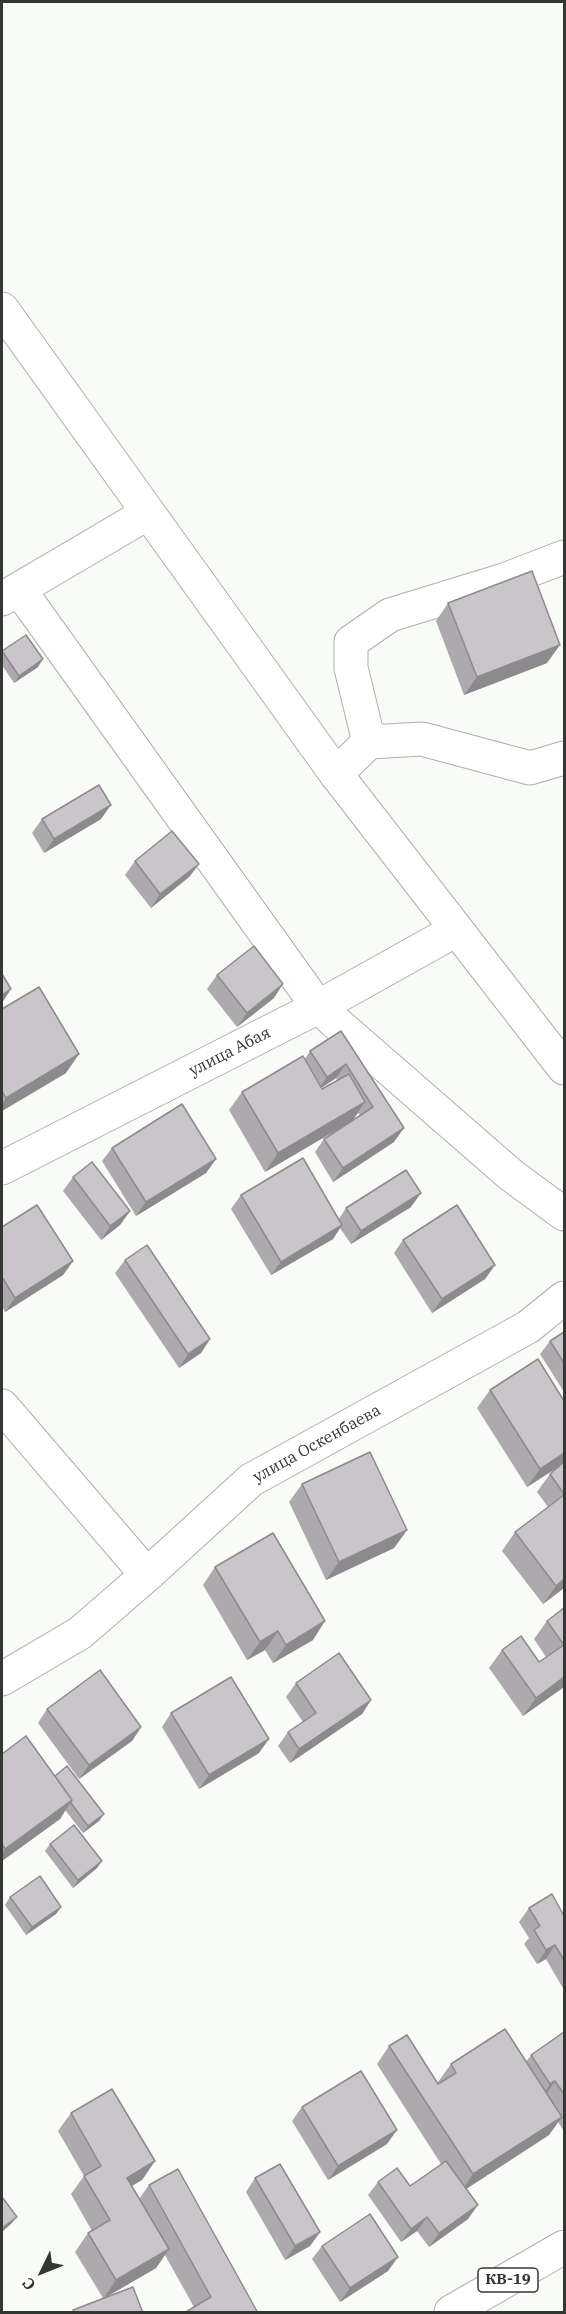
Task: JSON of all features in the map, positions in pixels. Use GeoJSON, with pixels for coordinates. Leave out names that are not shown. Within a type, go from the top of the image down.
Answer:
{"type":"FeatureCollection","features":[{"type":"Feature","properties":{"kind":"street"},"geometry":{"type":"LineString","coordinates":[[2,309],[336,774],[564,1068]]}},
{"type":"Feature","properties":{"kind":"street"},"geometry":{"type":"LineString","coordinates":[[148,513],[10,594],[318,1007],[511,1175],[564,1214]]}},
{"type":"Feature","properties":{"kind":"street"},"geometry":{"type":"LineString","coordinates":[[369,742],[351,668],[351,642],[390,615],[504,580],[564,557]]}},
{"type":"Feature","properties":{"kind":"street"},"geometry":{"type":"LineString","coordinates":[[336,774],[369,742],[422,739],[530,768],[564,758]]}},
{"type":"Feature","properties":{"kind":"street","name":"улица Абая"},"geometry":{"type":"LineString","coordinates":[[2,1168],[318,1007],[456,930]]}},
{"type":"Feature","properties":{"kind":"street","name":"улица Оскенбаева"},"geometry":{"type":"LineString","coordinates":[[2,1679],[80,1633],[251,1480],[528,1327],[564,1298]]}},
{"type":"Feature","properties":{"kind":"street"},"geometry":{"type":"LineString","coordinates":[[2,1406],[147,1575]]}},
{"type":"Feature","properties":{"kind":"street","name":"КВ-19"},"geometry":{"type":"LineString","coordinates":[[451,2313],[564,2247]]}},
{"type":"Feature","properties":{"kind":"building"},"geometry":{"type":"Polygon","coordinates":[[[532,571],[560,645],[477,677],[448,603],[532,571]]]}},
{"type":"Feature","properties":{"kind":"building"},"geometry":{"type":"Polygon","coordinates":[[[26,635],[43,659],[19,676],[2,651],[26,635]]]}},
{"type":"Feature","properties":{"kind":"building"},"geometry":{"type":"Polygon","coordinates":[[[99,785],[111,805],[54,839],[42,819],[99,785]]]}},
{"type":"Feature","properties":{"kind":"building"},"geometry":{"type":"Polygon","coordinates":[[[172,831],[199,864],[160,894],[135,861],[172,831]]]}},
{"type":"Feature","properties":{"kind":"building"},"geometry":{"type":"Polygon","coordinates":[[[254,946],[283,984],[247,1013],[217,975],[254,946]]]}},
{"type":"Feature","properties":{"kind":"building"},"geometry":{"type":"Polygon","coordinates":[[[2,974],[11,989],[2,995],[2,974]]]}},
{"type":"Feature","properties":{"kind":"building"},"geometry":{"type":"Polygon","coordinates":[[[39,987],[79,1054],[6,1098],[2,1091],[2,1009],[39,987]]]}},
{"type":"Feature","properties":{"kind":"building"},"geometry":{"type":"Polygon","coordinates":[[[341,1031],[404,1128],[343,1168],[324,1139],[373,1107],[346,1064],[327,1077],[310,1051],[341,1031]]]}},
{"type":"Feature","properties":{"kind":"building"},"geometry":{"type":"Polygon","coordinates":[[[303,1056],[322,1089],[349,1074],[365,1102],[278,1153],[242,1092],[303,1056]]]}},
{"type":"Feature","properties":{"kind":"building"},"geometry":{"type":"Polygon","coordinates":[[[182,1104],[216,1159],[146,1202],[112,1148],[182,1104]]]}},
{"type":"Feature","properties":{"kind":"building"},"geometry":{"type":"Polygon","coordinates":[[[303,1158],[342,1225],[281,1262],[241,1195],[303,1158]]]}},
{"type":"Feature","properties":{"kind":"building"},"geometry":{"type":"Polygon","coordinates":[[[92,1162],[130,1211],[110,1226],[73,1177],[92,1162]]]}},
{"type":"Feature","properties":{"kind":"building"},"geometry":{"type":"Polygon","coordinates":[[[406,1170],[421,1193],[361,1231],[346,1208],[406,1170]]]}},
{"type":"Feature","properties":{"kind":"building"},"geometry":{"type":"Polygon","coordinates":[[[37,1205],[73,1261],[15,1298],[2,1277],[2,1227],[37,1205]]]}},
{"type":"Feature","properties":{"kind":"building"},"geometry":{"type":"Polygon","coordinates":[[[457,1205],[495,1265],[442,1299],[403,1240],[457,1205]]]}},
{"type":"Feature","properties":{"kind":"building"},"geometry":{"type":"Polygon","coordinates":[[[147,1245],[210,1339],[188,1354],[125,1260],[147,1245]]]}},
{"type":"Feature","properties":{"kind":"building"},"geometry":{"type":"Polygon","coordinates":[[[564,1332],[564,1363],[550,1341],[564,1332]]]}},
{"type":"Feature","properties":{"kind":"building"},"geometry":{"type":"Polygon","coordinates":[[[538,1359],[564,1401],[564,1453],[540,1469],[490,1390],[538,1359]]]}},
{"type":"Feature","properties":{"kind":"building"},"geometry":{"type":"Polygon","coordinates":[[[370,1452],[407,1530],[339,1562],[302,1484],[370,1452]]]}},
{"type":"Feature","properties":{"kind":"building"},"geometry":{"type":"Polygon","coordinates":[[[564,1462],[564,1494],[550,1474],[564,1462]]]}},
{"type":"Feature","properties":{"kind":"building"},"geometry":{"type":"Polygon","coordinates":[[[564,1495],[564,1579],[556,1586],[515,1532],[564,1495]]]}},
{"type":"Feature","properties":{"kind":"building"},"geometry":{"type":"Polygon","coordinates":[[[273,1533],[325,1621],[286,1645],[278,1631],[260,1642],[215,1567],[273,1533]]]}},
{"type":"Feature","properties":{"kind":"building"},"geometry":{"type":"Polygon","coordinates":[[[564,1608],[564,1645],[547,1621],[564,1608]]]}},
{"type":"Feature","properties":{"kind":"building"},"geometry":{"type":"Polygon","coordinates":[[[521,1636],[539,1662],[564,1645],[564,1677],[536,1698],[502,1650],[521,1636]]]}},
{"type":"Feature","properties":{"kind":"building"},"geometry":{"type":"Polygon","coordinates":[[[339,1653],[371,1700],[299,1749],[288,1732],[316,1713],[296,1683],[339,1653]]]}},
{"type":"Feature","properties":{"kind":"building"},"geometry":{"type":"Polygon","coordinates":[[[100,1670],[141,1727],[89,1765],[47,1709],[100,1670]]]}},
{"type":"Feature","properties":{"kind":"building"},"geometry":{"type":"Polygon","coordinates":[[[231,1677],[269,1739],[209,1775],[171,1713],[231,1677]]]}},
{"type":"Feature","properties":{"kind":"building"},"geometry":{"type":"Polygon","coordinates":[[[26,1736],[72,1800],[5,1849],[2,1844],[2,1754],[26,1736]]]}},
{"type":"Feature","properties":{"kind":"building"},"geometry":{"type":"Polygon","coordinates":[[[67,1766],[104,1814],[88,1826],[55,1776],[67,1766]]]}},
{"type":"Feature","properties":{"kind":"building"},"geometry":{"type":"Polygon","coordinates":[[[74,1825],[102,1861],[78,1880],[50,1844],[74,1825]]]}},
{"type":"Feature","properties":{"kind":"building"},"geometry":{"type":"Polygon","coordinates":[[[40,1876],[61,1907],[32,1927],[10,1897],[40,1876]]]}},
{"type":"Feature","properties":{"kind":"building"},"geometry":{"type":"Polygon","coordinates":[[[552,1894],[564,1916],[564,1960],[555,1945],[546,1950],[534,1930],[540,1926],[529,1908],[552,1894]]]}},
{"type":"Feature","properties":{"kind":"building"},"geometry":{"type":"Polygon","coordinates":[[[505,2029],[562,2117],[473,2174],[389,2046],[407,2035],[438,2084],[456,2073],[451,2064],[505,2029]]]}},
{"type":"Feature","properties":{"kind":"building"},"geometry":{"type":"Polygon","coordinates":[[[564,2032],[564,2094],[555,2081],[550,2084],[531,2055],[564,2032]]]}},
{"type":"Feature","properties":{"kind":"building"},"geometry":{"type":"Polygon","coordinates":[[[361,2071],[397,2130],[338,2166],[302,2107],[361,2071]]]}},
{"type":"Feature","properties":{"kind":"building"},"geometry":{"type":"Polygon","coordinates":[[[112,2089],[155,2161],[127,2178],[169,2249],[116,2280],[88,2233],[110,2220],[84,2176],[101,2166],[71,2113],[112,2089]]]}},
{"type":"Feature","properties":{"kind":"building"},"geometry":{"type":"Polygon","coordinates":[[[446,2161],[478,2205],[439,2233],[427,2217],[411,2229],[378,2182],[397,2168],[410,2186],[446,2161]]]}},
{"type":"Feature","properties":{"kind":"building"},"geometry":{"type":"Polygon","coordinates":[[[280,2164],[320,2232],[295,2246],[255,2178],[280,2164]]]}},
{"type":"Feature","properties":{"kind":"building"},"geometry":{"type":"Polygon","coordinates":[[[178,2169],[258,2313],[184,2313],[211,2297],[149,2185],[178,2169]]]}},
{"type":"Feature","properties":{"kind":"building"},"geometry":{"type":"Polygon","coordinates":[[[2,2197],[17,2217],[2,2228],[2,2197]]]}},
{"type":"Feature","properties":{"kind":"building"},"geometry":{"type":"Polygon","coordinates":[[[370,2214],[398,2257],[350,2288],[322,2246],[370,2214]]]}},
{"type":"Feature","properties":{"kind":"building"},"geometry":{"type":"Polygon","coordinates":[[[133,2287],[143,2313],[74,2313],[73,2310],[133,2287]]]}}]}
